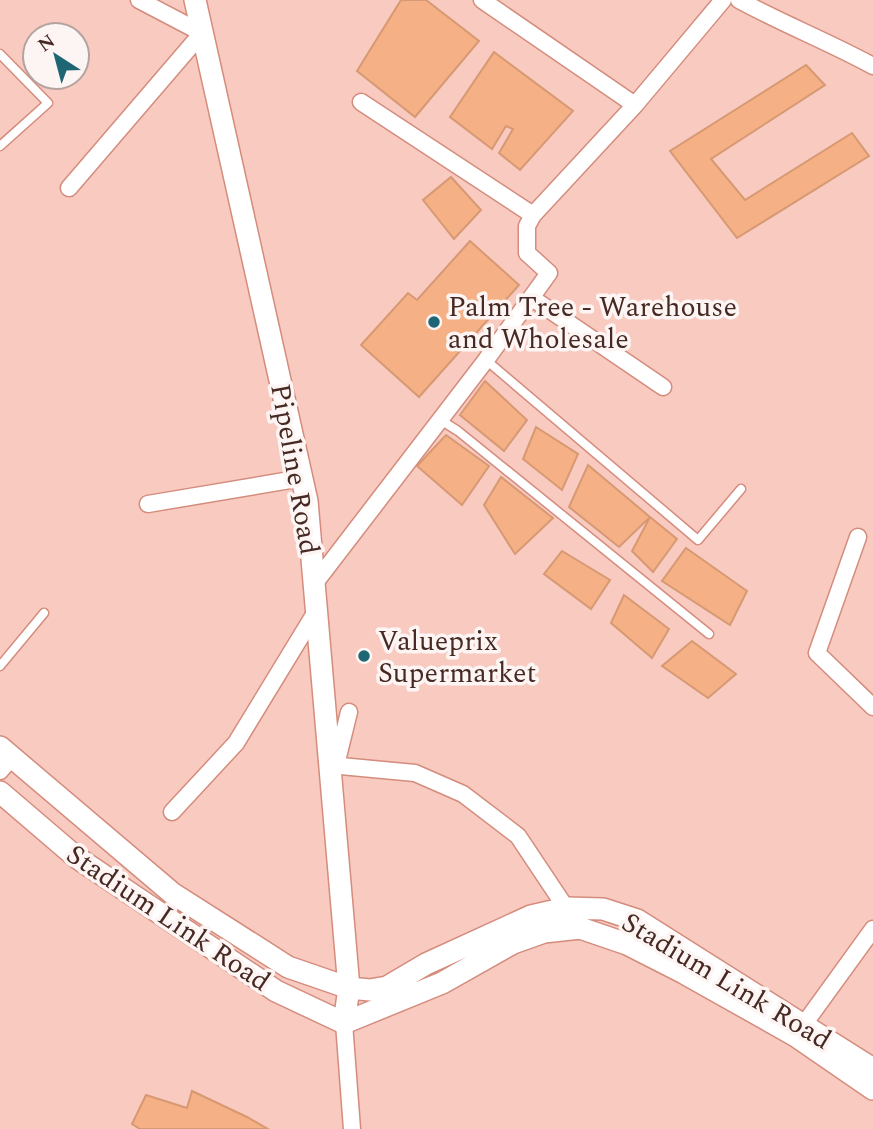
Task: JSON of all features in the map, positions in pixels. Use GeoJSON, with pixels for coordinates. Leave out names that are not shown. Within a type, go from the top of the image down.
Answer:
{"type":"FeatureCollection","features":[{"type":"Feature","properties":{"kind":"street"},"geometry":{"type":"LineString","coordinates":[[69,188],[202,33],[139,0]]}},
{"type":"Feature","properties":{"kind":"street","name":"Pipeline Road"},"geometry":{"type":"LineString","coordinates":[[195,0],[307,501],[333,765],[349,988],[344,1023]]}},
{"type":"Feature","properties":{"kind":"street"},"geometry":{"type":"LineString","coordinates":[[482,0],[635,105]]}},
{"type":"Feature","properties":{"kind":"street"},"geometry":{"type":"LineString","coordinates":[[314,583],[486,360],[549,273],[527,253],[527,226],[533,215],[635,105],[723,0]]}},
{"type":"Feature","properties":{"kind":"street"},"geometry":{"type":"LineString","coordinates":[[739,0],[873,66]]}},
{"type":"Feature","properties":{"kind":"street"},"geometry":{"type":"LineString","coordinates":[[361,102],[533,215]]}},
{"type":"Feature","properties":{"kind":"street"},"geometry":{"type":"LineString","coordinates":[[532,298],[663,387]]}},
{"type":"Feature","properties":{"kind":"street"},"geometry":{"type":"LineString","coordinates":[[148,504],[303,478]]}},
{"type":"Feature","properties":{"kind":"street"},"geometry":{"type":"LineString","coordinates":[[858,537],[817,653],[873,706]]}},
{"type":"Feature","properties":{"kind":"street"},"geometry":{"type":"LineString","coordinates":[[172,812],[236,743],[317,610]]}},
{"type":"Feature","properties":{"kind":"street"},"geometry":{"type":"LineString","coordinates":[[349,712],[333,765],[415,773],[463,794],[518,836],[566,908]]}},
{"type":"Feature","properties":{"kind":"street","name":"Stadium Link Road"},"geometry":{"type":"LineString","coordinates":[[4,758],[172,894],[288,967],[349,988],[370,990],[387,987],[426,964],[531,916],[566,908],[603,909],[637,920],[800,1031],[873,1089]]}},
{"type":"Feature","properties":{"kind":"street","name":"Stadium Link Road"},"geometry":{"type":"LineString","coordinates":[[0,792],[76,857],[275,990],[344,1023],[442,983],[513,943],[544,932],[580,928],[627,944],[873,1069]]}},
{"type":"Feature","properties":{"kind":"street"},"geometry":{"type":"LineString","coordinates":[[800,1031],[873,929]]}},
{"type":"Feature","properties":{"kind":"street"},"geometry":{"type":"LineString","coordinates":[[344,1023],[352,1129]]}},
{"type":"Feature","properties":{"kind":"lane"},"geometry":{"type":"LineString","coordinates":[[0,54],[48,103],[0,146]]}},
{"type":"Feature","properties":{"kind":"lane"},"geometry":{"type":"LineString","coordinates":[[486,360],[698,540],[741,489]]}},
{"type":"Feature","properties":{"kind":"lane"},"geometry":{"type":"LineString","coordinates":[[439,419],[458,431],[709,634]]}},
{"type":"Feature","properties":{"kind":"lane"},"geometry":{"type":"LineString","coordinates":[[0,666],[44,613]]}},
{"type":"Feature","properties":{"kind":"building"},"geometry":{"type":"Polygon","coordinates":[[[401,0],[426,0],[479,41],[415,117],[357,71],[401,0]]]}},
{"type":"Feature","properties":{"kind":"building"},"geometry":{"type":"Polygon","coordinates":[[[494,52],[573,111],[520,170],[499,153],[513,129],[506,126],[492,149],[450,117],[494,52]]]}},
{"type":"Feature","properties":{"kind":"building"},"geometry":{"type":"Polygon","coordinates":[[[806,65],[825,85],[711,159],[745,200],[852,133],[869,156],[737,238],[670,151],[806,65]]]}},
{"type":"Feature","properties":{"kind":"building"},"geometry":{"type":"Polygon","coordinates":[[[451,177],[481,210],[454,239],[423,200],[451,177]]]}},
{"type":"Feature","properties":{"kind":"building","name":"Palm Tree - Warehouse and Wholesale"},"geometry":{"type":"Polygon","coordinates":[[[470,241],[519,285],[419,397],[361,345],[408,293],[417,300],[470,241]]]}},
{"type":"Feature","properties":{"kind":"building"},"geometry":{"type":"Polygon","coordinates":[[[485,381],[527,420],[504,451],[460,415],[485,381]]]}},
{"type":"Feature","properties":{"kind":"building"},"geometry":{"type":"Polygon","coordinates":[[[536,427],[578,454],[562,490],[523,459],[536,427]]]}},
{"type":"Feature","properties":{"kind":"building"},"geometry":{"type":"Polygon","coordinates":[[[446,435],[489,466],[462,505],[417,466],[446,435]]]}},
{"type":"Feature","properties":{"kind":"building"},"geometry":{"type":"Polygon","coordinates":[[[588,465],[650,517],[619,547],[569,507],[588,465]]]}},
{"type":"Feature","properties":{"kind":"building"},"geometry":{"type":"Polygon","coordinates":[[[501,477],[553,518],[515,554],[484,505],[501,477]]]}},
{"type":"Feature","properties":{"kind":"building"},"geometry":{"type":"Polygon","coordinates":[[[650,517],[677,539],[653,572],[632,551],[650,517]]]}},
{"type":"Feature","properties":{"kind":"building"},"geometry":{"type":"Polygon","coordinates":[[[686,548],[747,591],[730,625],[662,581],[686,548]]]}},
{"type":"Feature","properties":{"kind":"building"},"geometry":{"type":"Polygon","coordinates":[[[562,551],[610,580],[591,609],[544,574],[562,551]]]}},
{"type":"Feature","properties":{"kind":"building"},"geometry":{"type":"Polygon","coordinates":[[[624,595],[669,629],[652,658],[611,623],[624,595]]]}},
{"type":"Feature","properties":{"kind":"building"},"geometry":{"type":"Polygon","coordinates":[[[692,641],[736,674],[708,698],[662,666],[692,641]]]}},
{"type":"Feature","properties":{"kind":"building"},"geometry":{"type":"Polygon","coordinates":[[[192,1091],[268,1129],[140,1129],[132,1124],[146,1095],[187,1108],[192,1091]]]}},
{"type":"Feature","properties":{"kind":"place","name":"Palm Tree - Warehouse and Wholesale"},"geometry":{"type":"Point","coordinates":[434,322]}},
{"type":"Feature","properties":{"kind":"place","name":"Valueprix Supermarket"},"geometry":{"type":"Point","coordinates":[364,656]}}]}
